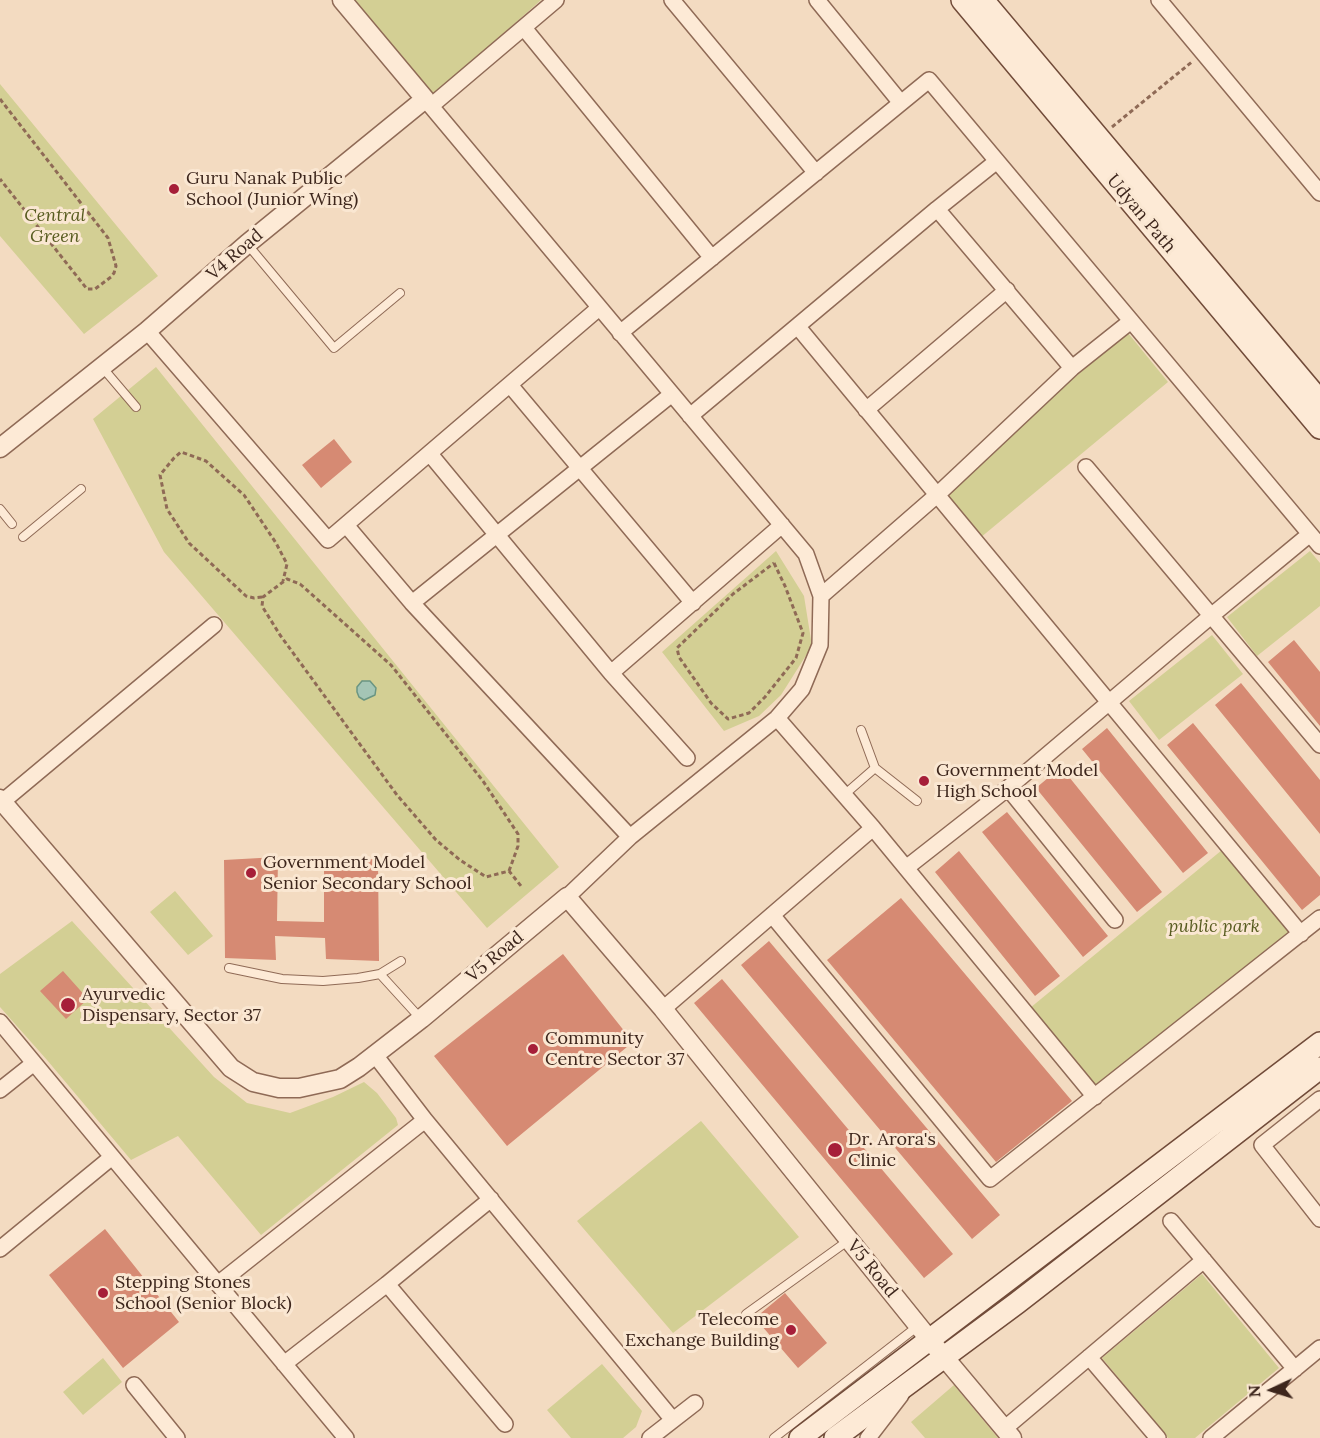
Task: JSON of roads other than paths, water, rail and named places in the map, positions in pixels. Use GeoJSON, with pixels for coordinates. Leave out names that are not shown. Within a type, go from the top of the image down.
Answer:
{"type":"FeatureCollection","features":[{"type":"Feature","properties":{"kind":"main road","name":"Udyan Path"},"geometry":{"type":"LineString","coordinates":[[962,0],[1320,428]]}},
{"type":"Feature","properties":{"kind":"main road","name":"Udyan Path"},"geometry":{"type":"LineString","coordinates":[[983,0],[1320,401]]}},
{"type":"Feature","properties":{"kind":"main road"},"geometry":{"type":"LineString","coordinates":[[800,1438],[923,1333],[1320,1043]]}},
{"type":"Feature","properties":{"kind":"main road"},"geometry":{"type":"LineString","coordinates":[[835,1438],[1017,1303],[1320,1068]]}},
{"type":"Feature","properties":{"kind":"street"},"geometry":{"type":"LineString","coordinates":[[342,0],[806,554],[821,596],[820,645],[802,689],[777,718],[630,837],[567,897]]}},
{"type":"Feature","properties":{"kind":"street"},"geometry":{"type":"LineString","coordinates":[[428,103],[556,0]]}},
{"type":"Feature","properties":{"kind":"street"},"geometry":{"type":"LineString","coordinates":[[672,0],[816,173]]}},
{"type":"Feature","properties":{"kind":"street"},"geometry":{"type":"LineString","coordinates":[[817,0],[901,103]]}},
{"type":"Feature","properties":{"kind":"street"},"geometry":{"type":"LineString","coordinates":[[1159,0],[1320,194]]}},
{"type":"Feature","properties":{"kind":"street"},"geometry":{"type":"LineString","coordinates":[[524,28],[712,258]]}},
{"type":"Feature","properties":{"kind":"street"},"geometry":{"type":"LineString","coordinates":[[620,333],[929,81],[1315,540],[1211,616],[1008,788],[906,868]]}},
{"type":"Feature","properties":{"kind":"street","name":"V4 Road"},"geometry":{"type":"LineString","coordinates":[[0,448],[147,331],[247,244],[428,103]]}},
{"type":"Feature","properties":{"kind":"street"},"geometry":{"type":"LineString","coordinates":[[690,416],[997,161]]}},
{"type":"Feature","properties":{"kind":"street"},"geometry":{"type":"LineString","coordinates":[[937,209],[1072,368]]}},
{"type":"Feature","properties":{"kind":"street"},"geometry":{"type":"LineString","coordinates":[[866,410],[1007,290]]}},
{"type":"Feature","properties":{"kind":"street"},"geometry":{"type":"LineString","coordinates":[[147,331],[328,540],[599,308]]}},
{"type":"Feature","properties":{"kind":"street"},"geometry":{"type":"LineString","coordinates":[[821,596],[937,495],[1072,368],[1131,321]]}},
{"type":"Feature","properties":{"kind":"street"},"geometry":{"type":"LineString","coordinates":[[798,327],[1301,934]]}},
{"type":"Feature","properties":{"kind":"street"},"geometry":{"type":"LineString","coordinates":[[510,385],[693,603]]}},
{"type":"Feature","properties":{"kind":"street"},"geometry":{"type":"LineString","coordinates":[[412,603],[672,394]]}},
{"type":"Feature","properties":{"kind":"street"},"geometry":{"type":"LineString","coordinates":[[430,454],[612,673],[687,758]]}},
{"type":"Feature","properties":{"kind":"street"},"geometry":{"type":"LineString","coordinates":[[1086,467],[1320,745]]}},
{"type":"Feature","properties":{"kind":"street"},"geometry":{"type":"LineString","coordinates":[[346,525],[412,603],[630,837]]}},
{"type":"Feature","properties":{"kind":"street"},"geometry":{"type":"LineString","coordinates":[[612,673],[782,525]]}},
{"type":"Feature","properties":{"kind":"street"},"geometry":{"type":"LineString","coordinates":[[1,800],[214,625]]}},
{"type":"Feature","properties":{"kind":"street"},"geometry":{"type":"LineString","coordinates":[[777,718],[873,828],[1095,1097]]}},
{"type":"Feature","properties":{"kind":"street"},"geometry":{"type":"LineString","coordinates":[[1008,788],[1115,920]]}},
{"type":"Feature","properties":{"kind":"street","name":"V5 Road"},"geometry":{"type":"LineString","coordinates":[[1,800],[231,1068],[253,1082],[279,1088],[299,1088],[340,1079],[359,1067],[421,1019],[567,897],[663,1009],[923,1333],[1008,1433]]}},
{"type":"Feature","properties":{"kind":"street"},"geometry":{"type":"LineString","coordinates":[[663,1009],[873,828]]}},
{"type":"Feature","properties":{"kind":"street"},"geometry":{"type":"LineString","coordinates":[[772,915],[990,1179],[1320,918]]}},
{"type":"Feature","properties":{"kind":"street"},"geometry":{"type":"LineString","coordinates":[[0,1022],[346,1438]]}},
{"type":"Feature","properties":{"kind":"street"},"geometry":{"type":"LineString","coordinates":[[375,1055],[425,1120],[673,1420]]}},
{"type":"Feature","properties":{"kind":"street"},"geometry":{"type":"LineString","coordinates":[[0,1090],[34,1063]]}},
{"type":"Feature","properties":{"kind":"street"},"geometry":{"type":"LineString","coordinates":[[1318,1212],[1262,1145],[1320,1099]]}},
{"type":"Feature","properties":{"kind":"street"},"geometry":{"type":"LineString","coordinates":[[218,1284],[425,1120]]}},
{"type":"Feature","properties":{"kind":"street"},"geometry":{"type":"LineString","coordinates":[[0,1249],[112,1157]]}},
{"type":"Feature","properties":{"kind":"street"},"geometry":{"type":"LineString","coordinates":[[284,1364],[387,1284],[490,1199]]}},
{"type":"Feature","properties":{"kind":"street"},"geometry":{"type":"LineString","coordinates":[[1171,1221],[1295,1369]]}},
{"type":"Feature","properties":{"kind":"street"},"geometry":{"type":"LineString","coordinates":[[1008,1433],[1089,1357],[1204,1260]]}},
{"type":"Feature","properties":{"kind":"street"},"geometry":{"type":"LineString","coordinates":[[387,1284],[505,1424]]}},
{"type":"Feature","properties":{"kind":"street"},"geometry":{"type":"LineString","coordinates":[[1211,1438],[1320,1348]]}},
{"type":"Feature","properties":{"kind":"street"},"geometry":{"type":"LineString","coordinates":[[1089,1357],[1158,1438]]}},
{"type":"Feature","properties":{"kind":"street"},"geometry":{"type":"LineString","coordinates":[[868,1438],[914,1379]]}},
{"type":"Feature","properties":{"kind":"street"},"geometry":{"type":"LineString","coordinates":[[134,1385],[177,1438]]}},
{"type":"Feature","properties":{"kind":"street"},"geometry":{"type":"LineString","coordinates":[[650,1438],[695,1403]]}},
{"type":"Feature","properties":{"kind":"lane"},"geometry":{"type":"LineString","coordinates":[[247,244],[334,348],[400,293]]}},
{"type":"Feature","properties":{"kind":"lane"},"geometry":{"type":"LineString","coordinates":[[102,367],[136,407]]}},
{"type":"Feature","properties":{"kind":"lane"},"geometry":{"type":"LineString","coordinates":[[23,537],[81,489]]}},
{"type":"Feature","properties":{"kind":"lane"},"geometry":{"type":"LineString","coordinates":[[0,510],[12,524]]}},
{"type":"Feature","properties":{"kind":"lane"},"geometry":{"type":"LineString","coordinates":[[861,730],[875,768],[917,801]]}},
{"type":"Feature","properties":{"kind":"lane"},"geometry":{"type":"LineString","coordinates":[[844,795],[875,768]]}},
{"type":"Feature","properties":{"kind":"lane"},"geometry":{"type":"LineString","coordinates":[[229,968],[282,979],[323,981],[380,974],[401,961]]}},
{"type":"Feature","properties":{"kind":"lane"},"geometry":{"type":"LineString","coordinates":[[380,974],[421,1019]]}},
{"type":"Feature","properties":{"kind":"lane"},"geometry":{"type":"LineString","coordinates":[[746,1314],[849,1240]]}},
{"type":"Feature","properties":{"kind":"lane"},"geometry":{"type":"LineString","coordinates":[[774,1438],[923,1333]]}},
{"type":"Feature","properties":{"kind":"place","name":"Guru Nanak Public School (Junior Wing)"},"geometry":{"type":"Point","coordinates":[174,189]}},
{"type":"Feature","properties":{"kind":"place","name":"Government Model High School"},"geometry":{"type":"Point","coordinates":[924,781]}},
{"type":"Feature","properties":{"kind":"place","name":"Government Model Senior Secondary School"},"geometry":{"type":"Point","coordinates":[251,873]}},
{"type":"Feature","properties":{"kind":"place","name":"Ayurvedic Dispensary, Sector 37"},"geometry":{"type":"Point","coordinates":[68,1005]}},
{"type":"Feature","properties":{"kind":"place","name":"Community Centre Sector 37"},"geometry":{"type":"Point","coordinates":[533,1049]}},
{"type":"Feature","properties":{"kind":"place","name":"Dr. Arora's Clinic"},"geometry":{"type":"Point","coordinates":[835,1150]}},
{"type":"Feature","properties":{"kind":"place","name":"Stepping Stones School (Senior Block)"},"geometry":{"type":"Point","coordinates":[103,1293]}},
{"type":"Feature","properties":{"kind":"place","name":"Telecome Exchange Building"},"geometry":{"type":"Point","coordinates":[791,1330]}},
{"type":"Feature","properties":{"kind":"park label","name":"Central Green"},"geometry":{"type":"Point","coordinates":[55,226]}},
{"type":"Feature","properties":{"kind":"park label","name":"public park"},"geometry":{"type":"Point","coordinates":[1214,927]}}]}
